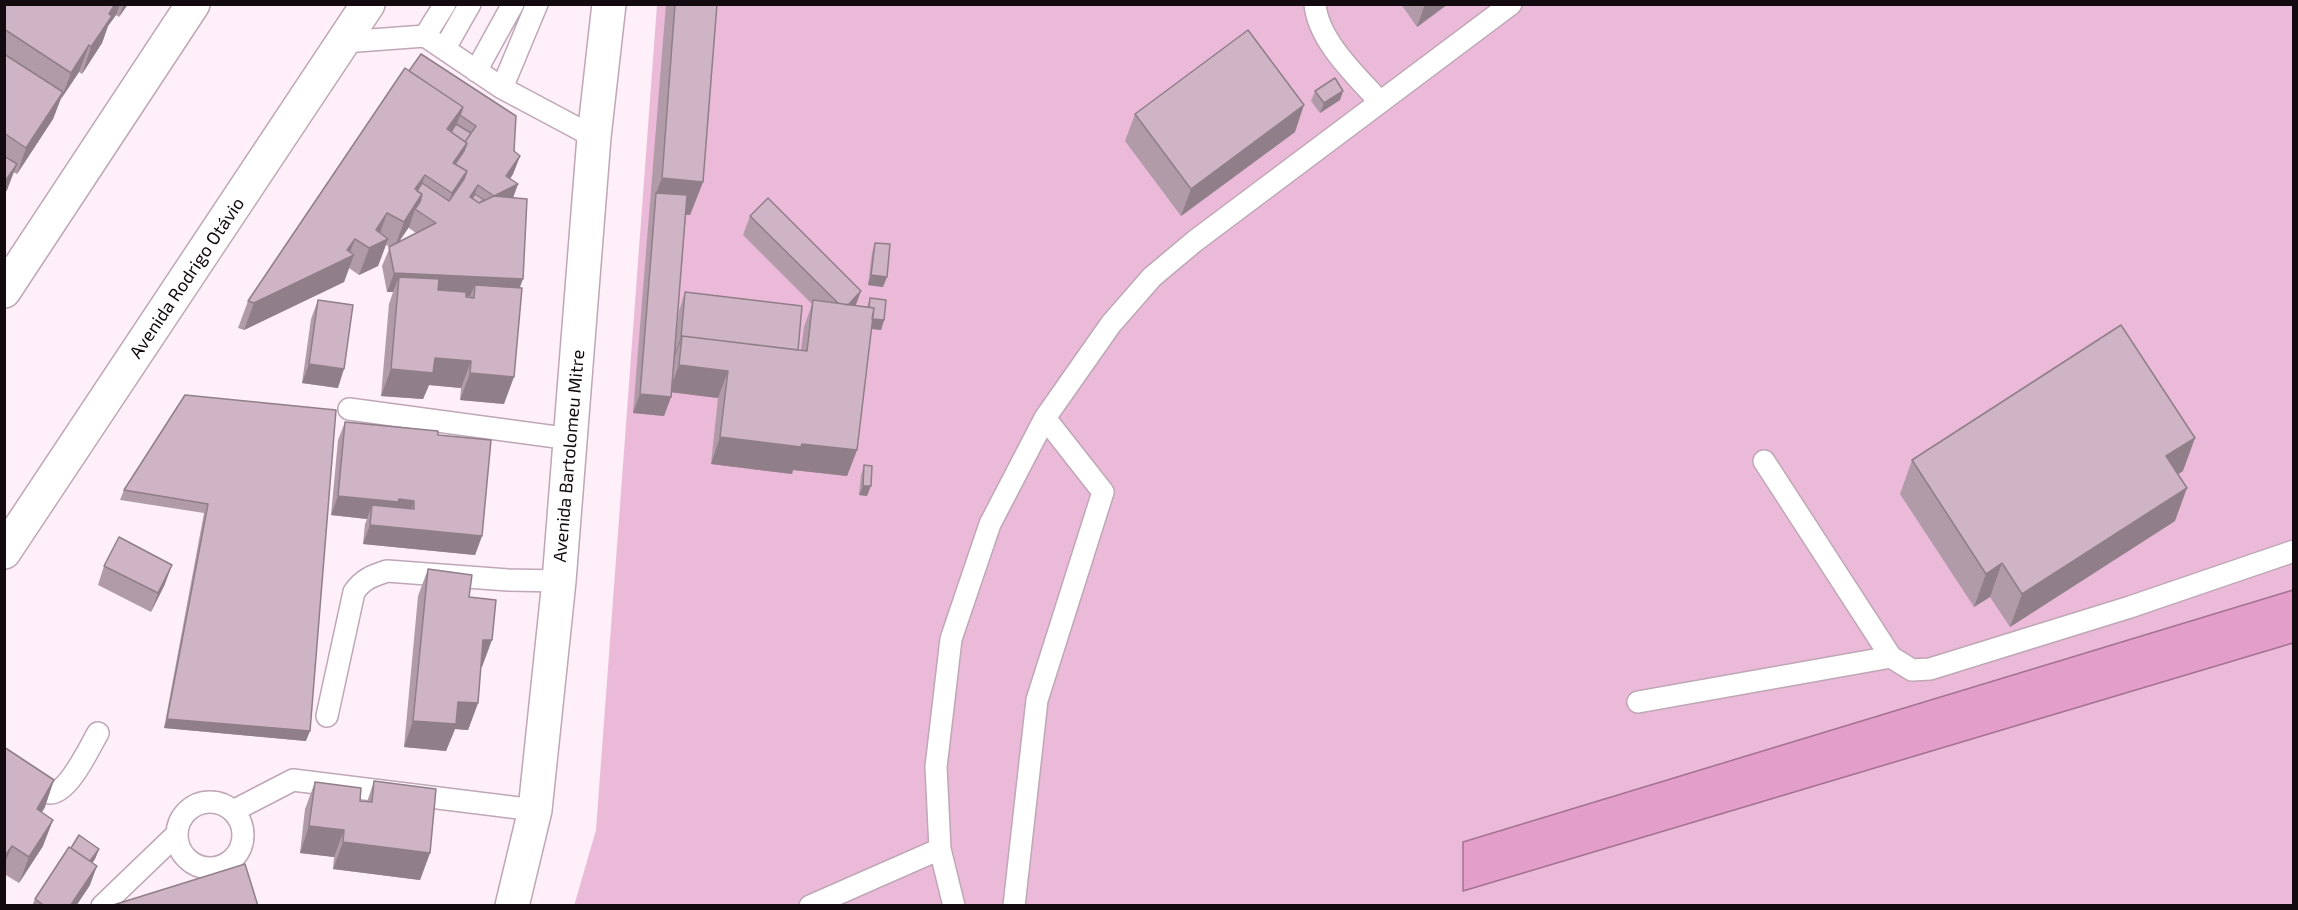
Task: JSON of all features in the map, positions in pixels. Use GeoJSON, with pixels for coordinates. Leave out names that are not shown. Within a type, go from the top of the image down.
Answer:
{"type":"FeatureCollection","features":[{"type":"Feature","properties":{"kind":"main road"},"geometry":{"type":"LineString","coordinates":[[4,291],[193,4]]}},
{"type":"Feature","properties":{"kind":"main road","name":"Avenida Rodrigo Otávio"},"geometry":{"type":"LineString","coordinates":[[4,552],[368,4]]}},
{"type":"Feature","properties":{"kind":"main road","name":"Avenida Bartolomeu Mitre"},"geometry":{"type":"LineString","coordinates":[[512,906],[535,810],[559,581],[594,137],[609,4]]}},
{"type":"Feature","properties":{"kind":"lane"},"geometry":{"type":"LineString","coordinates":[[425,36],[445,4]]}},
{"type":"Feature","properties":{"kind":"lane"},"geometry":{"type":"LineString","coordinates":[[444,48],[470,4]]}},
{"type":"Feature","properties":{"kind":"lane"},"geometry":{"type":"LineString","coordinates":[[476,71],[513,4]]}},
{"type":"Feature","properties":{"kind":"lane"},"geometry":{"type":"LineString","coordinates":[[502,88],[537,4]]}},
{"type":"Feature","properties":{"kind":"lane"},"geometry":{"type":"LineString","coordinates":[[1315,4],[1322,28],[1335,49],[1380,102]]}},
{"type":"Feature","properties":{"kind":"lane"},"geometry":{"type":"LineString","coordinates":[[954,906],[940,849],[936,767],[951,639],[990,524],[1045,418],[1111,324],[1152,277],[1195,241],[1511,4]]}},
{"type":"Feature","properties":{"kind":"lane"},"geometry":{"type":"LineString","coordinates":[[344,42],[425,36],[502,88],[594,137]]}},
{"type":"Feature","properties":{"kind":"lane"},"geometry":{"type":"LineString","coordinates":[[349,409],[571,438]]}},
{"type":"Feature","properties":{"kind":"lane"},"geometry":{"type":"LineString","coordinates":[[1014,906],[1037,700],[1104,492],[1045,418]]}},
{"type":"Feature","properties":{"kind":"lane"},"geometry":{"type":"LineString","coordinates":[[1764,461],[1892,657],[1912,670],[1930,669],[2130,607],[2294,551]]}},
{"type":"Feature","properties":{"kind":"lane"},"geometry":{"type":"LineString","coordinates":[[327,716],[354,592],[360,583],[371,576],[387,572],[559,581]]}},
{"type":"Feature","properties":{"kind":"lane"},"geometry":{"type":"LineString","coordinates":[[1638,702],[1892,657]]}},
{"type":"Feature","properties":{"kind":"lane"},"geometry":{"type":"LineString","coordinates":[[4,769],[37,790],[50,793],[57,791],[67,784],[98,733]]}},
{"type":"Feature","properties":{"kind":"lane"},"geometry":{"type":"LineString","coordinates":[[233,811],[293,780],[535,810]]}},
{"type":"Feature","properties":{"kind":"lane"},"geometry":{"type":"LineString","coordinates":[[213,801],[224,804],[240,819],[243,841],[240,851],[224,865],[213,868],[202,867],[184,855],[177,834],[179,823],[192,807],[202,802],[213,801]]}},
{"type":"Feature","properties":{"kind":"lane"},"geometry":{"type":"LineString","coordinates":[[102,906],[177,834]]}},
{"type":"Feature","properties":{"kind":"lane"},"geometry":{"type":"LineString","coordinates":[[810,906],[940,849]]}},
{"type":"Feature","properties":{"kind":"shaded area"},"geometry":{"type":"Polygon","coordinates":[[[657,5],[2293,5],[2293,905],[574,906],[596,830],[657,5]]]}},
{"type":"Feature","properties":{"kind":"shaded area"},"geometry":{"type":"Polygon","coordinates":[[[2293,590],[2293,643],[1463,891],[1463,842],[2293,590]]]}},
{"type":"Feature","properties":{"kind":"building"},"geometry":{"type":"Polygon","coordinates":[[[4,4],[115,4],[109,14],[112,16],[71,73],[4,29],[4,4]]]}},
{"type":"Feature","properties":{"kind":"building"},"geometry":{"type":"Polygon","coordinates":[[[675,4],[717,4],[703,182],[662,178],[675,4]]]}},
{"type":"Feature","properties":{"kind":"building"},"geometry":{"type":"Polygon","coordinates":[[[1248,30],[1304,105],[1191,189],[1135,114],[1248,30]]]}},
{"type":"Feature","properties":{"kind":"building"},"geometry":{"type":"Polygon","coordinates":[[[4,54],[63,92],[26,148],[4,133],[4,54]]]}},
{"type":"Feature","properties":{"kind":"building"},"geometry":{"type":"Polygon","coordinates":[[[421,54],[516,116],[514,151],[520,156],[506,176],[518,184],[494,196],[527,199],[523,279],[394,273],[389,247],[436,223],[415,209],[422,194],[417,191],[422,183],[449,201],[467,171],[455,164],[464,151],[467,143],[465,142],[476,126],[460,115],[463,107],[409,71],[421,54]],[[478,185],[470,197],[479,203],[494,196],[478,185]]]}},
{"type":"Feature","properties":{"kind":"building"},"geometry":{"type":"Polygon","coordinates":[[[405,68],[463,107],[447,129],[467,143],[453,163],[467,171],[452,193],[425,175],[415,189],[422,194],[404,222],[387,213],[376,230],[388,239],[369,248],[355,239],[347,250],[354,255],[254,303],[248,301],[405,68]]]}},
{"type":"Feature","properties":{"kind":"building"},"geometry":{"type":"Polygon","coordinates":[[[1335,78],[1343,91],[1324,103],[1315,91],[1335,78]]]}},
{"type":"Feature","properties":{"kind":"building"},"geometry":{"type":"Polygon","coordinates":[[[456,124],[471,133],[465,142],[451,132],[456,124]]]}},
{"type":"Feature","properties":{"kind":"building"},"geometry":{"type":"Polygon","coordinates":[[[4,156],[17,164],[4,183],[4,156]]]}},
{"type":"Feature","properties":{"kind":"building"},"geometry":{"type":"Polygon","coordinates":[[[656,193],[687,195],[671,397],[640,394],[656,193]]]}},
{"type":"Feature","properties":{"kind":"building"},"geometry":{"type":"Polygon","coordinates":[[[475,194],[484,200],[479,203],[472,198],[475,194]]]}},
{"type":"Feature","properties":{"kind":"building"},"geometry":{"type":"Polygon","coordinates":[[[768,198],[861,291],[848,305],[838,303],[750,216],[768,198]]]}},
{"type":"Feature","properties":{"kind":"building"},"geometry":{"type":"Polygon","coordinates":[[[875,243],[890,244],[887,277],[871,275],[875,243]]]}},
{"type":"Feature","properties":{"kind":"building"},"geometry":{"type":"Polygon","coordinates":[[[399,277],[439,279],[438,290],[466,292],[466,297],[474,298],[475,285],[522,288],[514,377],[470,373],[471,361],[435,358],[433,373],[391,369],[399,277]]]}},
{"type":"Feature","properties":{"kind":"building"},"geometry":{"type":"Polygon","coordinates":[[[685,292],[802,306],[798,350],[681,337],[685,292]]]}},
{"type":"Feature","properties":{"kind":"building"},"geometry":{"type":"Polygon","coordinates":[[[870,298],[886,300],[884,320],[872,319],[874,308],[869,307],[870,298]]]}},
{"type":"Feature","properties":{"kind":"building"},"geometry":{"type":"Polygon","coordinates":[[[318,300],[353,305],[344,369],[309,364],[318,300]]]}},
{"type":"Feature","properties":{"kind":"building"},"geometry":{"type":"Polygon","coordinates":[[[813,300],[874,308],[857,450],[802,444],[801,447],[720,437],[728,371],[679,365],[682,336],[807,351],[813,300]]]}},
{"type":"Feature","properties":{"kind":"building"},"geometry":{"type":"Polygon","coordinates":[[[2121,325],[2195,438],[2166,456],[2187,488],[2022,594],[2002,563],[1986,574],[1912,460],[2121,325]]]}},
{"type":"Feature","properties":{"kind":"building"},"geometry":{"type":"Polygon","coordinates":[[[185,395],[336,410],[310,731],[167,719],[208,504],[124,490],[185,395]]]}},
{"type":"Feature","properties":{"kind":"building"},"geometry":{"type":"Polygon","coordinates":[[[345,422],[438,431],[438,435],[491,440],[482,536],[370,525],[372,505],[414,509],[414,501],[399,499],[398,502],[338,496],[345,422]]]}},
{"type":"Feature","properties":{"kind":"building"},"geometry":{"type":"Polygon","coordinates":[[[864,465],[872,466],[871,486],[863,486],[864,465]]]}},
{"type":"Feature","properties":{"kind":"building"},"geometry":{"type":"Polygon","coordinates":[[[119,537],[172,565],[158,593],[104,566],[119,537]]]}},
{"type":"Feature","properties":{"kind":"building"},"geometry":{"type":"Polygon","coordinates":[[[428,569],[472,575],[469,597],[496,600],[492,640],[483,640],[478,703],[458,702],[456,724],[413,721],[428,569]]]}},
{"type":"Feature","properties":{"kind":"building"},"geometry":{"type":"Polygon","coordinates":[[[4,747],[54,780],[37,809],[53,820],[29,857],[12,846],[4,857],[4,747]]]}},
{"type":"Feature","properties":{"kind":"building"},"geometry":{"type":"Polygon","coordinates":[[[374,781],[436,789],[430,853],[343,842],[344,830],[309,826],[315,782],[361,788],[360,801],[372,802],[374,781]]]}},
{"type":"Feature","properties":{"kind":"building"},"geometry":{"type":"Polygon","coordinates":[[[79,835],[99,849],[90,861],[71,848],[79,835]]]}},
{"type":"Feature","properties":{"kind":"building"},"geometry":{"type":"Polygon","coordinates":[[[69,847],[97,866],[70,906],[45,906],[35,899],[69,847]]]}},
{"type":"Feature","properties":{"kind":"building"},"geometry":{"type":"Polygon","coordinates":[[[245,864],[258,906],[110,906],[245,864]]]}}]}
